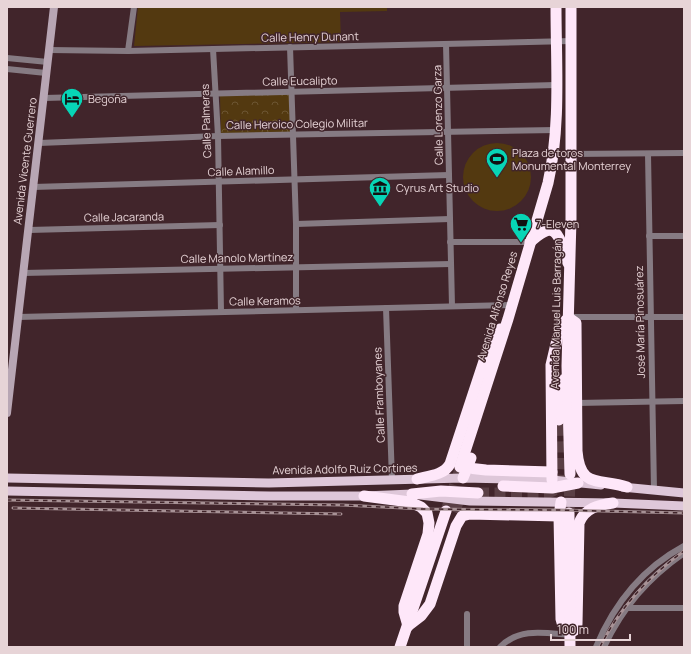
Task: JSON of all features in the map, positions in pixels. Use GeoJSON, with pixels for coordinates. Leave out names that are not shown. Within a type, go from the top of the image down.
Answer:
{"type":"FeatureCollection","features":[{"type":"Feature","properties":{"kind":"highway","name":"Avenida Alfonso Reyes"},"geometry":{"type":"LineString","coordinates":[[508,318],[553,163],[556,130],[556,7]]}},
{"type":"Feature","properties":{"kind":"highway"},"geometry":{"type":"LineString","coordinates":[[571,7],[571,41]]}},
{"type":"Feature","properties":{"kind":"highway","name":"Avenida Manuel Luis Barragán"},"geometry":{"type":"LineString","coordinates":[[570,474],[567,366],[570,270],[571,41]]}},
{"type":"Feature","properties":{"kind":"highway"},"geometry":{"type":"LineString","coordinates":[[530,242],[544,231],[554,231],[558,236],[570,270]]}},
{"type":"Feature","properties":{"kind":"highway"},"geometry":{"type":"LineString","coordinates":[[464,467],[552,476],[551,365],[560,327],[569,317],[576,323],[578,464],[583,474],[590,479],[616,484],[627,488]]}},
{"type":"Feature","properties":{"kind":"highway"},"geometry":{"type":"LineString","coordinates":[[463,478],[464,467],[502,361],[507,340],[508,318]]}},
{"type":"Feature","properties":{"kind":"highway"},"geometry":{"type":"LineString","coordinates":[[417,479],[442,472],[448,468],[486,355],[496,335],[508,318]]}},
{"type":"Feature","properties":{"kind":"highway"},"geometry":{"type":"LineString","coordinates":[[559,425],[560,388],[567,366]]}},
{"type":"Feature","properties":{"kind":"highway"},"geometry":{"type":"LineString","coordinates":[[503,486],[552,488],[578,483]]}},
{"type":"Feature","properties":{"kind":"highway"},"geometry":{"type":"LineString","coordinates":[[412,494],[441,491],[478,493]]}},
{"type":"Feature","properties":{"kind":"highway"},"geometry":{"type":"LineString","coordinates":[[364,496],[416,504],[424,509],[428,518],[428,534],[404,606],[408,626]]}},
{"type":"Feature","properties":{"kind":"highway"},"geometry":{"type":"LineString","coordinates":[[561,502],[564,514],[561,619],[563,626],[570,634],[570,647]]}},
{"type":"Feature","properties":{"kind":"highway"},"geometry":{"type":"LineString","coordinates":[[570,634],[578,624],[578,526],[583,515],[590,509],[601,504],[613,503]]}},
{"type":"Feature","properties":{"kind":"highway"},"geometry":{"type":"LineString","coordinates":[[400,647],[432,556],[441,546],[450,511]]}},
{"type":"Feature","properties":{"kind":"highway"},"geometry":{"type":"LineString","coordinates":[[408,626],[421,616],[430,604],[456,526],[462,516],[470,514],[564,514]]}},
{"type":"Feature","properties":{"kind":"main road","name":"Avenida Vicente Guerrero"},"geometry":{"type":"LineString","coordinates":[[7,413],[54,7]]}},
{"type":"Feature","properties":{"kind":"main road","name":"Avenida Adolfo Ruíz Cortines"},"geometry":{"type":"LineString","coordinates":[[7,478],[269,483],[552,476],[578,483],[684,493]]}},
{"type":"Feature","properties":{"kind":"main road"},"geometry":{"type":"LineString","coordinates":[[7,491],[262,496],[364,496],[412,494],[470,501],[613,503],[684,506]]}},
{"type":"Feature","properties":{"kind":"street"},"geometry":{"type":"LineString","coordinates":[[128,51],[134,7]]}},
{"type":"Feature","properties":{"kind":"street","name":"Calle Henry Dunant"},"geometry":{"type":"LineString","coordinates":[[49,50],[128,51],[571,41]]}},
{"type":"Feature","properties":{"kind":"street","name":"Calle Lorenzo Garza"},"geometry":{"type":"LineString","coordinates":[[446,44],[452,306]]}},
{"type":"Feature","properties":{"kind":"street"},"geometry":{"type":"LineString","coordinates":[[290,48],[296,224],[296,310]]}},
{"type":"Feature","properties":{"kind":"street","name":"Calle Palmeras"},"geometry":{"type":"LineString","coordinates":[[213,49],[218,136],[221,312]]}},
{"type":"Feature","properties":{"kind":"street"},"geometry":{"type":"LineString","coordinates":[[7,58],[48,62]]}},
{"type":"Feature","properties":{"kind":"street"},"geometry":{"type":"LineString","coordinates":[[7,69],[46,72]]}},
{"type":"Feature","properties":{"kind":"street","name":"Calle Eucalipto"},"geometry":{"type":"LineString","coordinates":[[44,98],[556,85]]}},
{"type":"Feature","properties":{"kind":"street","name":"Calle Heroico Colegio Militar"},"geometry":{"type":"LineString","coordinates":[[39,143],[218,136],[556,130]]}},
{"type":"Feature","properties":{"kind":"street"},"geometry":{"type":"LineString","coordinates":[[571,154],[684,153]]}},
{"type":"Feature","properties":{"kind":"street","name":"José María Pinosuárez"},"geometry":{"type":"LineString","coordinates":[[648,154],[654,490]]}},
{"type":"Feature","properties":{"kind":"street","name":"Calle Alamillo"},"geometry":{"type":"LineString","coordinates":[[33,188],[449,175]]}},
{"type":"Feature","properties":{"kind":"street"},"geometry":{"type":"LineString","coordinates":[[296,224],[450,219]]}},
{"type":"Feature","properties":{"kind":"street","name":"Calle Jacaranda"},"geometry":{"type":"LineString","coordinates":[[29,230],[220,225]]}},
{"type":"Feature","properties":{"kind":"street"},"geometry":{"type":"LineString","coordinates":[[649,236],[684,236]]}},
{"type":"Feature","properties":{"kind":"street"},"geometry":{"type":"LineString","coordinates":[[450,242],[530,242]]}},
{"type":"Feature","properties":{"kind":"street","name":"Calle Manolo Martínez"},"geometry":{"type":"LineString","coordinates":[[23,273],[451,264]]}},
{"type":"Feature","properties":{"kind":"street","name":"Calle Keramos"},"geometry":{"type":"LineString","coordinates":[[18,316],[512,305]]}},
{"type":"Feature","properties":{"kind":"street","name":"Calle Framboyanes"},"geometry":{"type":"LineString","coordinates":[[386,308],[392,480]]}},
{"type":"Feature","properties":{"kind":"street"},"geometry":{"type":"LineString","coordinates":[[569,317],[684,317]]}},
{"type":"Feature","properties":{"kind":"street"},"geometry":{"type":"LineString","coordinates":[[577,403],[684,401]]}},
{"type":"Feature","properties":{"kind":"street"},"geometry":{"type":"LineString","coordinates":[[596,647],[613,613],[634,586],[657,564],[684,546]]}},
{"type":"Feature","properties":{"kind":"street"},"geometry":{"type":"LineString","coordinates":[[604,647],[618,619],[639,592],[655,576],[684,553]]}},
{"type":"Feature","properties":{"kind":"street"},"geometry":{"type":"LineString","coordinates":[[626,608],[684,608]]}},
{"type":"Feature","properties":{"kind":"street"},"geometry":{"type":"LineString","coordinates":[[467,614],[467,647]]}},
{"type":"Feature","properties":{"kind":"street"},"geometry":{"type":"LineString","coordinates":[[500,647],[510,639],[526,633],[570,634]]}},
{"type":"Feature","properties":{"kind":"green space"},"geometry":{"type":"Polygon","coordinates":[[[138,7],[387,7],[387,11],[340,12],[341,42],[134,46],[138,7]]]}},
{"type":"Feature","properties":{"kind":"green space"},"geometry":{"type":"Polygon","coordinates":[[[290,93],[291,133],[221,134],[220,95],[290,93]]]}},
{"type":"Feature","properties":{"kind":"green space","name":"Plaza de toros Monumental Monterrey"},"geometry":{"type":"Polygon","coordinates":[[[497,143],[510,146],[521,153],[528,164],[531,177],[528,190],[521,201],[510,208],[497,211],[484,208],[473,201],[466,190],[463,177],[466,164],[473,153],[484,146],[497,143]]]}},
{"type":"Feature","properties":{"kind":"tunnel"},"geometry":{"type":"LineString","coordinates":[[478,493],[548,493],[554,490],[558,483],[559,476],[559,425]]}},
{"type":"Feature","properties":{"kind":"tunnel"},"geometry":{"type":"LineString","coordinates":[[446,511],[460,469]]}},
{"type":"Feature","properties":{"kind":"tunnel"},"geometry":{"type":"LineString","coordinates":[[569,513],[570,476]]}},
{"type":"Feature","properties":{"kind":"tunnel"},"geometry":{"type":"LineString","coordinates":[[454,512],[464,492]]}},
{"type":"Feature","properties":{"kind":"railway"},"geometry":{"type":"LineString","coordinates":[[7,500],[342,505],[423,509],[684,513]]}},
{"type":"Feature","properties":{"kind":"railway"},"geometry":{"type":"LineString","coordinates":[[13,508],[341,514]]}},
{"type":"Feature","properties":{"kind":"railway"},"geometry":{"type":"LineString","coordinates":[[600,647],[616,619],[636,594],[658,571],[684,551]]}},
{"type":"Feature","properties":{"kind":"place","name":"Begoña"},"geometry":{"type":"Point","coordinates":[72,118]}},
{"type":"Feature","properties":{"kind":"place","name":"Plaza de toros Monumental Monterrey"},"geometry":{"type":"Point","coordinates":[497,178]}},
{"type":"Feature","properties":{"kind":"place","name":"Cyrus Art Studio"},"geometry":{"type":"Point","coordinates":[380,208]}},
{"type":"Feature","properties":{"kind":"place","name":"7-Eleven"},"geometry":{"type":"Point","coordinates":[521,244]}}]}
